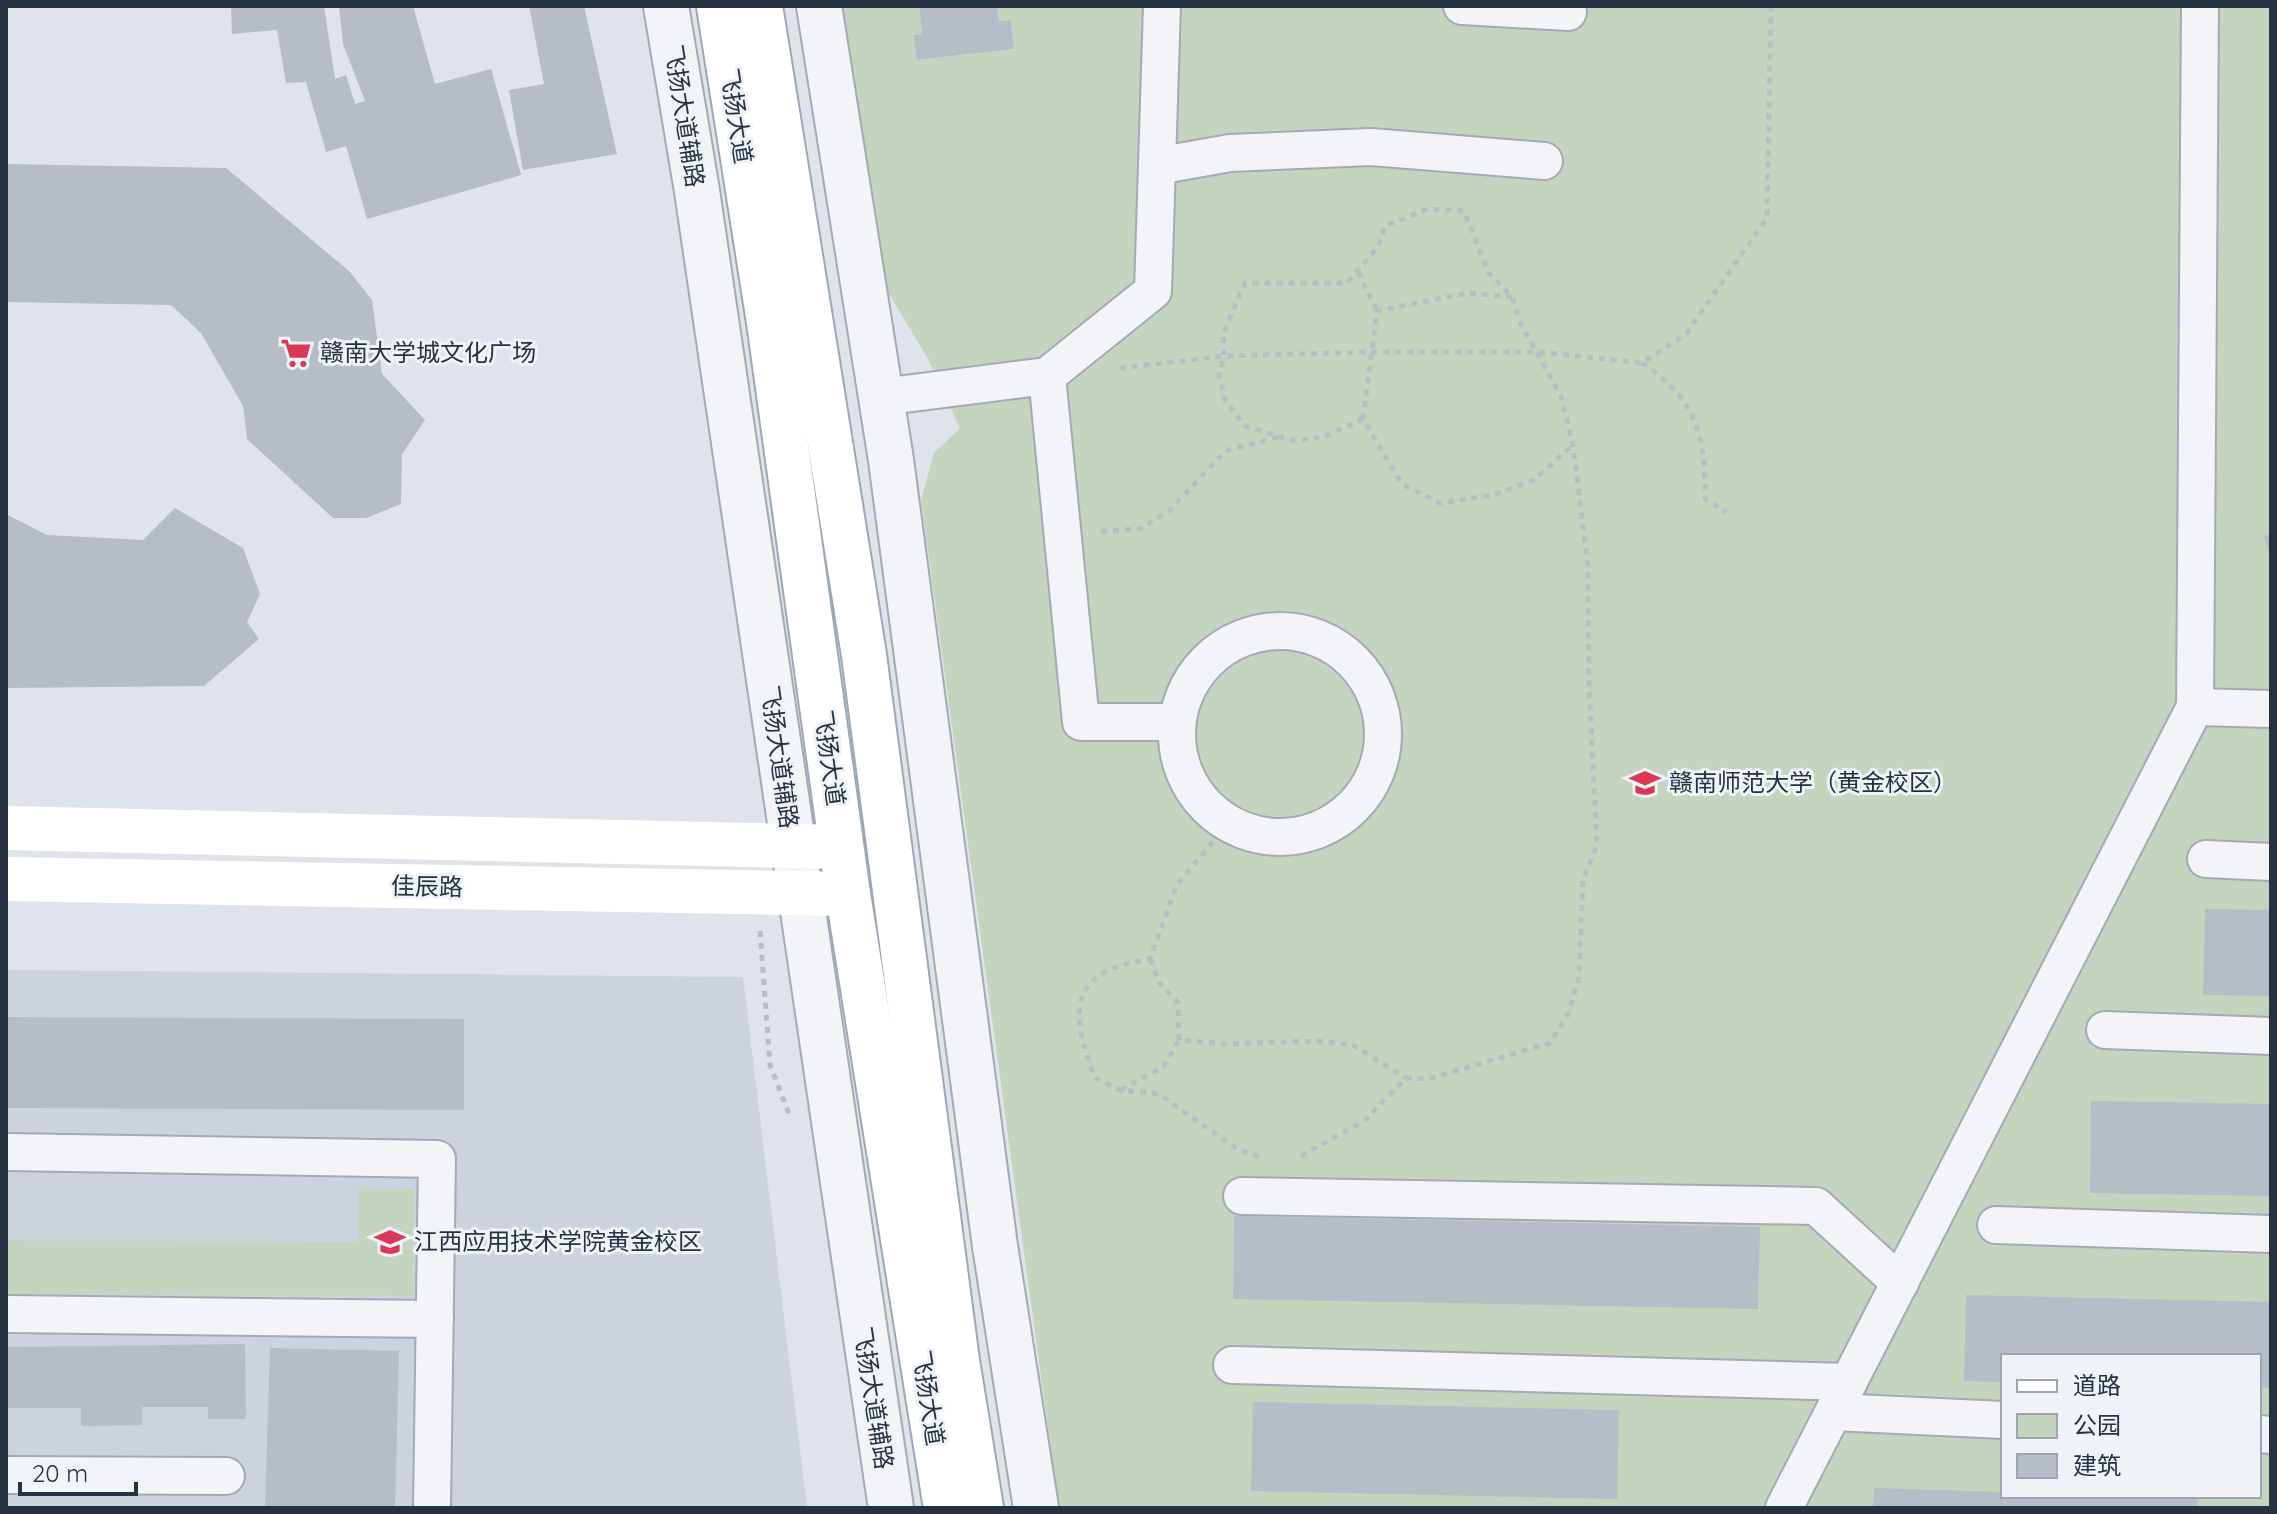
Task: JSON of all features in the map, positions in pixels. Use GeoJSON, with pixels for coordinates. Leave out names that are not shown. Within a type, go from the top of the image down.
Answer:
{"type":"FeatureCollection","features":[{"type":"Feature","properties":{"kind":"main road","name":"飞扬大道"},"geometry":{"type":"LineString","coordinates":[[719,6],[769,322],[848,894],[946,1508]]}},
{"type":"Feature","properties":{"kind":"main road","name":"飞扬大道"},"geometry":{"type":"LineString","coordinates":[[760,6],[864,655],[957,1361],[981,1508]]}},
{"type":"Feature","properties":{"kind":"main road","name":"佳辰路"},"geometry":{"type":"LineString","coordinates":[[6,828],[841,847]]}},
{"type":"Feature","properties":{"kind":"main road","name":"佳辰路"},"geometry":{"type":"LineString","coordinates":[[6,879],[848,894]]}},
{"type":"Feature","properties":{"kind":"street","name":"飞扬大道辅路"},"geometry":{"type":"LineString","coordinates":[[666,6],[697,191],[891,1508]]}},
{"type":"Feature","properties":{"kind":"street"},"geometry":{"type":"LineString","coordinates":[[819,6],[891,460],[993,1230],[1036,1508]]}},
{"type":"Feature","properties":{"kind":"street"},"geometry":{"type":"LineString","coordinates":[[881,397],[1047,376],[1153,291],[1162,6]]}},
{"type":"Feature","properties":{"kind":"street"},"geometry":{"type":"LineString","coordinates":[[1462,6],[1568,12]]}},
{"type":"Feature","properties":{"kind":"street"},"geometry":{"type":"LineString","coordinates":[[1784,1508],[2195,707],[2200,6]]}},
{"type":"Feature","properties":{"kind":"street"},"geometry":{"type":"LineString","coordinates":[[1157,166],[1230,153],[1371,147],[1544,161]]}},
{"type":"Feature","properties":{"kind":"street"},"geometry":{"type":"LineString","coordinates":[[697,191],[769,322]]}},
{"type":"Feature","properties":{"kind":"street"},"geometry":{"type":"LineString","coordinates":[[1047,376],[1081,722],[1176,722]]}},
{"type":"Feature","properties":{"kind":"street"},"geometry":{"type":"LineString","coordinates":[[864,655],[891,460]]}},
{"type":"Feature","properties":{"kind":"street"},"geometry":{"type":"LineString","coordinates":[[1292,630],[1324,639],[1351,658],[1371,684],[1383,714],[1384,747],[1373,781],[1352,810],[1321,830],[1286,838],[1250,834],[1228,823],[1217,817],[1193,791],[1178,758],[1176,722],[1185,691],[1203,663],[1229,643],[1260,632],[1292,630]]}},
{"type":"Feature","properties":{"kind":"street"},"geometry":{"type":"LineString","coordinates":[[2195,707],[2271,709]]}},
{"type":"Feature","properties":{"kind":"street"},"geometry":{"type":"LineString","coordinates":[[2206,859],[2271,862]]}},
{"type":"Feature","properties":{"kind":"street"},"geometry":{"type":"LineString","coordinates":[[2105,1030],[2271,1036]]}},
{"type":"Feature","properties":{"kind":"street"},"geometry":{"type":"LineString","coordinates":[[6,1152],[437,1159],[432,1508]]}},
{"type":"Feature","properties":{"kind":"street"},"geometry":{"type":"LineString","coordinates":[[1242,1196],[1816,1206],[1900,1283]]}},
{"type":"Feature","properties":{"kind":"street"},"geometry":{"type":"LineString","coordinates":[[1996,1225],[2271,1234]]}},
{"type":"Feature","properties":{"kind":"street"},"geometry":{"type":"LineString","coordinates":[[873,1399],[902,1235]]}},
{"type":"Feature","properties":{"kind":"street"},"geometry":{"type":"LineString","coordinates":[[6,1314],[435,1319]]}},
{"type":"Feature","properties":{"kind":"street"},"geometry":{"type":"LineString","coordinates":[[957,1361],[1029,1508]]}},
{"type":"Feature","properties":{"kind":"street"},"geometry":{"type":"LineString","coordinates":[[1232,1365],[1841,1397],[2001,1420]]}},
{"type":"Feature","properties":{"kind":"street"},"geometry":{"type":"LineString","coordinates":[[6,1475],[226,1476]]}},
{"type":"Feature","properties":{"kind":"path"},"geometry":{"type":"LineString","coordinates":[[1642,363],[1686,334],[1767,218],[1771,6]]}},
{"type":"Feature","properties":{"kind":"path"},"geometry":{"type":"LineString","coordinates":[[1179,1040],[1225,1044],[1317,1041],[1353,1045],[1406,1078],[1428,1079],[1550,1043],[1568,1014],[1579,978],[1583,880],[1597,845],[1589,689],[1588,566],[1573,445],[1561,397],[1512,297],[1489,273],[1464,211],[1428,209],[1385,226],[1378,247],[1347,283],[1245,283],[1223,334],[1224,356],[1219,375],[1225,400],[1245,426],[1295,441],[1323,437],[1363,419]]}},
{"type":"Feature","properties":{"kind":"path"},"geometry":{"type":"LineString","coordinates":[[1358,272],[1377,311],[1363,419],[1402,484],[1440,503],[1493,495],[1534,480],[1573,445]]}},
{"type":"Feature","properties":{"kind":"path"},"geometry":{"type":"LineString","coordinates":[[1377,311],[1467,293],[1512,297]]}},
{"type":"Feature","properties":{"kind":"path"},"geometry":{"type":"LineString","coordinates":[[1047,376],[1224,356],[1373,352],[1537,352],[1642,363],[1672,383],[1693,413],[1706,455],[1705,499],[1727,512]]}},
{"type":"Feature","properties":{"kind":"path"},"geometry":{"type":"LineString","coordinates":[[1063,537],[1140,529],[1169,511],[1225,451],[1278,437]]}},
{"type":"Feature","properties":{"kind":"path"},"geometry":{"type":"LineString","coordinates":[[1120,1090],[1164,1066],[1179,1040],[1178,1003],[1159,982],[1150,959],[1177,885],[1228,823]]}},
{"type":"Feature","properties":{"kind":"path"},"geometry":{"type":"LineString","coordinates":[[1150,959],[1119,964],[1092,980],[1077,1005],[1082,1043],[1095,1078],[1120,1090],[1159,1094],[1237,1149],[1263,1158]]}},
{"type":"Feature","properties":{"kind":"path"},"geometry":{"type":"LineString","coordinates":[[1287,1160],[1310,1154],[1364,1121],[1406,1078]]}},
{"type":"Feature","properties":{"kind":"shaded area","name":"江西应用技术学院黄金校区"},"geometry":{"type":"Polygon","coordinates":[[[6,970],[743,977],[807,1508],[6,1508],[6,970]]]}},
{"type":"Feature","properties":{"kind":"green space","name":"赣南师范大学（黄金校区）"},"geometry":{"type":"Polygon","coordinates":[[[839,6],[919,6],[922,35],[915,35],[918,60],[1014,49],[1011,20],[999,21],[997,6],[2271,6],[2271,1508],[1059,1508],[921,500],[934,453],[960,428],[928,359],[882,282],[839,6]]]}},
{"type":"Feature","properties":{"kind":"green space"},"geometry":{"type":"Polygon","coordinates":[[[359,1189],[413,1189],[413,1296],[6,1294],[6,1240],[358,1242],[359,1189]]]}},
{"type":"Feature","properties":{"kind":"building"},"geometry":{"type":"Polygon","coordinates":[[[231,6],[324,6],[335,79],[346,75],[355,104],[365,101],[343,44],[339,6],[413,6],[435,84],[491,69],[521,175],[367,219],[346,146],[326,152],[306,82],[286,83],[277,30],[232,34],[231,6]]]}},
{"type":"Feature","properties":{"kind":"building"},"geometry":{"type":"Polygon","coordinates":[[[529,6],[584,6],[617,154],[523,170],[509,90],[544,84],[529,6]]]}},
{"type":"Feature","properties":{"kind":"building"},"geometry":{"type":"Polygon","coordinates":[[[919,6],[997,6],[999,21],[1011,20],[1014,49],[917,60],[914,35],[922,35],[919,6]]]}},
{"type":"Feature","properties":{"kind":"building","name":"赣南大学城文化广场"},"geometry":{"type":"Polygon","coordinates":[[[6,164],[226,168],[349,271],[372,300],[382,374],[425,420],[402,454],[401,504],[366,518],[333,518],[247,439],[243,406],[201,333],[171,305],[6,302],[6,164]]]}},
{"type":"Feature","properties":{"kind":"building"},"geometry":{"type":"Polygon","coordinates":[[[175,508],[243,548],[260,594],[247,622],[259,639],[204,686],[6,688],[6,514],[47,535],[143,540],[175,508]]]}},
{"type":"Feature","properties":{"kind":"building"},"geometry":{"type":"Polygon","coordinates":[[[2271,534],[2271,556],[2270,556],[2264,536],[2271,534]]]}},
{"type":"Feature","properties":{"kind":"building"},"geometry":{"type":"Polygon","coordinates":[[[2205,909],[2271,910],[2271,996],[2203,995],[2205,909]]]}},
{"type":"Feature","properties":{"kind":"building"},"geometry":{"type":"Polygon","coordinates":[[[6,1017],[464,1019],[464,1110],[6,1108],[6,1017]]]}},
{"type":"Feature","properties":{"kind":"building"},"geometry":{"type":"Polygon","coordinates":[[[2091,1101],[2271,1104],[2271,1196],[2090,1193],[2091,1101]]]}},
{"type":"Feature","properties":{"kind":"building"},"geometry":{"type":"Polygon","coordinates":[[[1234,1216],[1760,1227],[1758,1309],[1233,1299],[1234,1216]]]}},
{"type":"Feature","properties":{"kind":"building"},"geometry":{"type":"Polygon","coordinates":[[[1966,1295],[2271,1302],[2271,1388],[2261,1387],[2261,1354],[2001,1354],[2001,1382],[1964,1381],[1966,1295]]]}},
{"type":"Feature","properties":{"kind":"building"},"geometry":{"type":"Polygon","coordinates":[[[245,1344],[246,1419],[208,1419],[208,1407],[142,1407],[142,1425],[81,1426],[81,1408],[6,1408],[6,1347],[245,1344]]]}},
{"type":"Feature","properties":{"kind":"building"},"geometry":{"type":"Polygon","coordinates":[[[270,1348],[399,1351],[395,1508],[265,1508],[270,1348]]]}},
{"type":"Feature","properties":{"kind":"building"},"geometry":{"type":"Polygon","coordinates":[[[1253,1402],[1619,1410],[1617,1499],[1251,1491],[1253,1402]]]}},
{"type":"Feature","properties":{"kind":"building"},"geometry":{"type":"Polygon","coordinates":[[[1874,1488],[2001,1492],[2001,1498],[2198,1498],[2197,1508],[1873,1508],[1874,1488]]]}},
{"type":"Feature","properties":{"kind":"place","name":"赣南大学城文化广场"},"geometry":{"type":"Point","coordinates":[296,353]}},
{"type":"Feature","properties":{"kind":"place","name":"赣南师范大学（黄金校区）"},"geometry":{"type":"Point","coordinates":[1645,783]}},
{"type":"Feature","properties":{"kind":"place","name":"江西应用技术学院黄金校区"},"geometry":{"type":"Point","coordinates":[390,1242]}}]}
